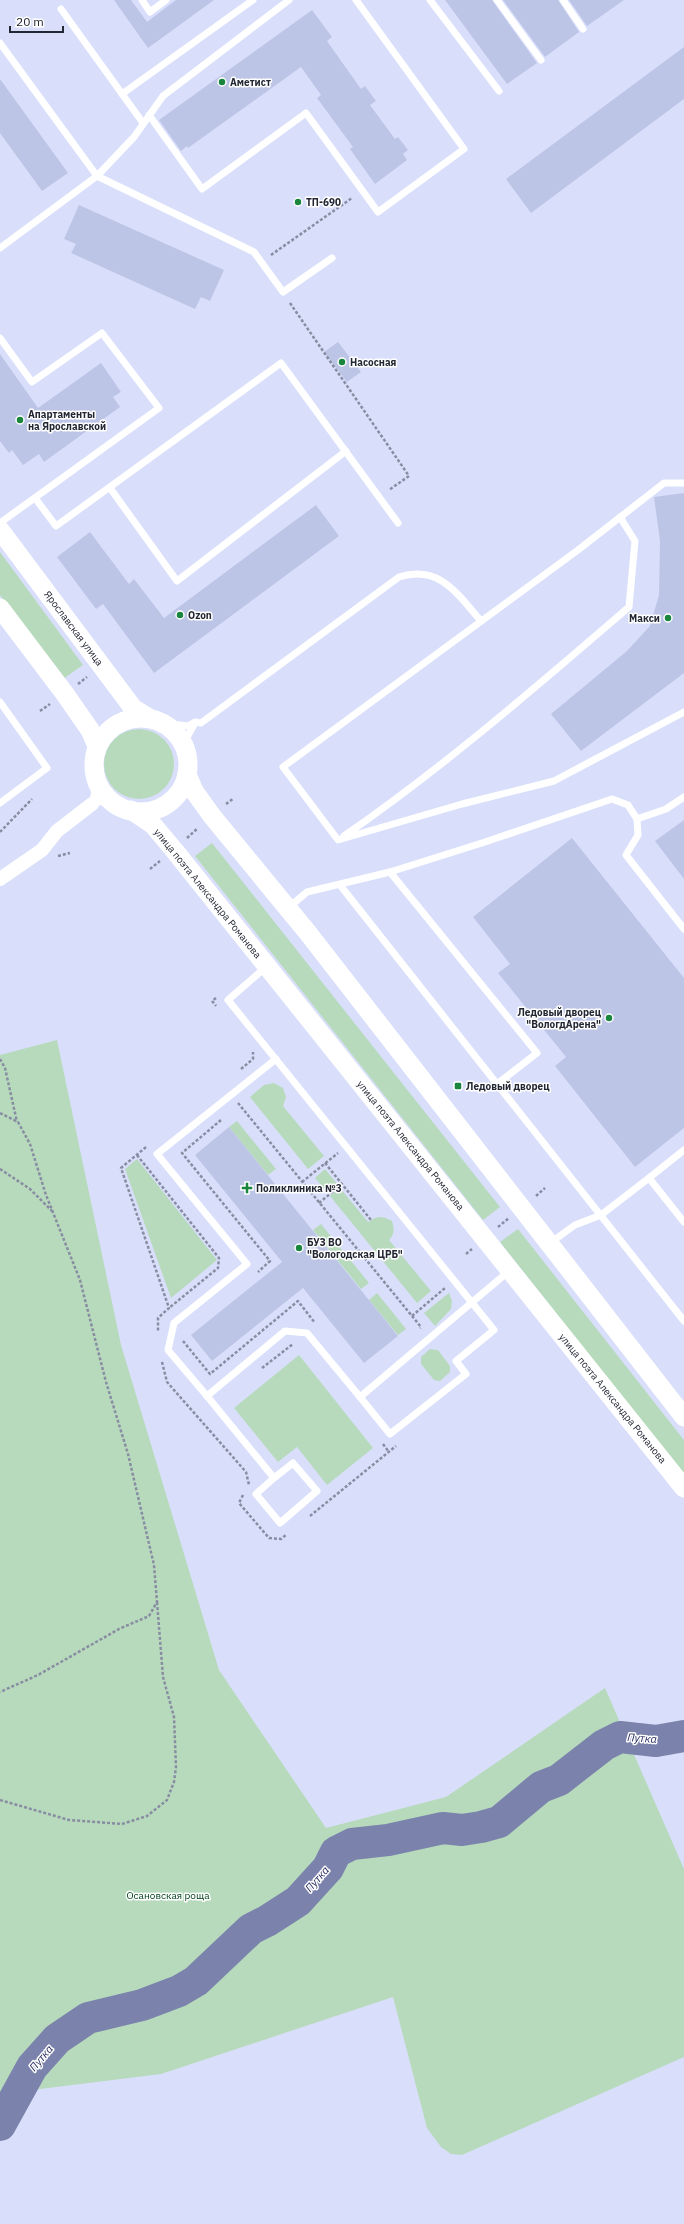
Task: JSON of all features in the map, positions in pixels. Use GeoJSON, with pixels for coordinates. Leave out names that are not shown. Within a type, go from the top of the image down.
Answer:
{"type":"FeatureCollection","features":[{"type":"Feature","properties":{"kind":"main road","name":"Ярославская улица"},"geometry":{"type":"LineString","coordinates":[[0,530],[134,708],[144,716],[158,721]]}},
{"type":"Feature","properties":{"kind":"main road"},"geometry":{"type":"LineString","coordinates":[[0,608],[65,694],[90,730],[97,746]]}},
{"type":"Feature","properties":{"kind":"main road"},"geometry":{"type":"LineString","coordinates":[[187,774],[178,793],[162,806],[152,810],[131,810],[111,801],[98,783],[94,768],[97,746],[108,731],[124,720],[143,718],[158,721],[178,736],[186,753],[187,774],[194,791],[212,816],[288,908],[684,1417]]}},
{"type":"Feature","properties":{"kind":"main road","name":"улица поэта Александра Романова"},"geometry":{"type":"LineString","coordinates":[[131,810],[153,825],[174,850],[485,1237],[684,1488]]}},
{"type":"Feature","properties":{"kind":"street"},"geometry":{"type":"LineString","coordinates":[[0,879],[42,850],[57,831],[92,804]]}},
{"type":"Feature","properties":{"kind":"lane"},"geometry":{"type":"LineString","coordinates":[[142,0],[150,12],[166,0]]}},
{"type":"Feature","properties":{"kind":"lane"},"geometry":{"type":"LineString","coordinates":[[122,94],[253,0]]}},
{"type":"Feature","properties":{"kind":"lane"},"geometry":{"type":"LineString","coordinates":[[0,248],[97,176],[134,137],[163,96],[289,0]]}},
{"type":"Feature","properties":{"kind":"lane"},"geometry":{"type":"LineString","coordinates":[[149,115],[202,189],[306,113],[378,212],[464,149],[356,0]]}},
{"type":"Feature","properties":{"kind":"lane"},"geometry":{"type":"LineString","coordinates":[[430,0],[499,91]]}},
{"type":"Feature","properties":{"kind":"lane"},"geometry":{"type":"LineString","coordinates":[[497,0],[541,60]]}},
{"type":"Feature","properties":{"kind":"lane"},"geometry":{"type":"LineString","coordinates":[[563,0],[584,29]]}},
{"type":"Feature","properties":{"kind":"lane"},"geometry":{"type":"LineString","coordinates":[[61,9],[143,123]]}},
{"type":"Feature","properties":{"kind":"lane"},"geometry":{"type":"LineString","coordinates":[[0,43],[97,176],[254,252],[283,292],[332,258]]}},
{"type":"Feature","properties":{"kind":"lane"},"geometry":{"type":"LineString","coordinates":[[0,338],[32,382],[102,333],[159,408],[0,523]]}},
{"type":"Feature","properties":{"kind":"lane"},"geometry":{"type":"LineString","coordinates":[[35,498],[56,526],[281,363],[398,523]]}},
{"type":"Feature","properties":{"kind":"lane"},"geometry":{"type":"LineString","coordinates":[[110,488],[177,581],[346,451]]}},
{"type":"Feature","properties":{"kind":"lane"},"geometry":{"type":"LineString","coordinates":[[338,840],[283,767],[481,621],[664,483],[684,483]]}},
{"type":"Feature","properties":{"kind":"lane"},"geometry":{"type":"LineString","coordinates":[[338,840],[404,794],[576,653],[629,607],[635,541],[620,517]]}},
{"type":"Feature","properties":{"kind":"lane"},"geometry":{"type":"LineString","coordinates":[[158,721],[188,726],[195,722],[201,723],[400,577],[419,574],[435,577],[447,582],[481,621]]}},
{"type":"Feature","properties":{"kind":"lane"},"geometry":{"type":"LineString","coordinates":[[0,702],[47,768],[0,803]]}},
{"type":"Feature","properties":{"kind":"lane"},"geometry":{"type":"LineString","coordinates":[[338,840],[462,804],[554,781],[684,712]]}},
{"type":"Feature","properties":{"kind":"lane"},"geometry":{"type":"LineString","coordinates":[[186,753],[186,739],[195,722]]}},
{"type":"Feature","properties":{"kind":"lane"},"geometry":{"type":"LineString","coordinates":[[98,783],[92,804],[111,801]]}},
{"type":"Feature","properties":{"kind":"lane"},"geometry":{"type":"LineString","coordinates":[[637,819],[666,809],[684,797]]}},
{"type":"Feature","properties":{"kind":"lane"},"geometry":{"type":"LineString","coordinates":[[288,908],[307,892],[390,872],[612,799],[628,805],[637,819],[638,835],[626,854],[684,929]]}},
{"type":"Feature","properties":{"kind":"lane"},"geometry":{"type":"LineString","coordinates":[[390,872],[537,1053],[497,1084]]}},
{"type":"Feature","properties":{"kind":"lane"},"geometry":{"type":"LineString","coordinates":[[340,885],[684,1321]]}},
{"type":"Feature","properties":{"kind":"lane"},"geometry":{"type":"LineString","coordinates":[[207,1396],[285,1330],[307,1334],[390,1434],[466,1374],[456,1361],[494,1330],[228,1000],[268,966]]}},
{"type":"Feature","properties":{"kind":"lane"},"geometry":{"type":"LineString","coordinates":[[274,1478],[168,1350],[174,1323],[247,1264],[157,1154],[276,1059]]}},
{"type":"Feature","properties":{"kind":"lane"},"geometry":{"type":"LineString","coordinates":[[549,1243],[575,1225],[601,1215],[684,1150]]}},
{"type":"Feature","properties":{"kind":"lane"},"geometry":{"type":"LineString","coordinates":[[649,1178],[684,1222]]}},
{"type":"Feature","properties":{"kind":"lane"},"geometry":{"type":"LineString","coordinates":[[360,1397],[510,1270]]}},
{"type":"Feature","properties":{"kind":"lane"},"geometry":{"type":"LineString","coordinates":[[293,1463],[317,1491],[280,1523],[256,1494],[274,1478],[293,1463]]}},
{"type":"Feature","properties":{"kind":"path"},"geometry":{"type":"LineString","coordinates":[[261,262],[362,190]]}},
{"type":"Feature","properties":{"kind":"path"},"geometry":{"type":"LineString","coordinates":[[283,292],[409,476],[379,497]]}},
{"type":"Feature","properties":{"kind":"path"},"geometry":{"type":"LineString","coordinates":[[150,869],[234,798]]}},
{"type":"Feature","properties":{"kind":"path"},"geometry":{"type":"LineString","coordinates":[[0,832],[32,799]]}},
{"type":"Feature","properties":{"kind":"path"},"geometry":{"type":"LineString","coordinates":[[217,1008],[212,1001],[218,997]]}},
{"type":"Feature","properties":{"kind":"path"},"geometry":{"type":"LineString","coordinates":[[235,1074],[252,1059],[254,1054],[252,1051]]}},
{"type":"Feature","properties":{"kind":"path"},"geometry":{"type":"LineString","coordinates":[[0,1059],[5,1068],[18,1122],[30,1144],[53,1212],[80,1280],[106,1382],[128,1454],[154,1565],[163,1677],[174,1717],[176,1767],[174,1782],[167,1800],[147,1816],[122,1824],[69,1820],[0,1800]]}},
{"type":"Feature","properties":{"kind":"path"},"geometry":{"type":"LineString","coordinates":[[231,1094],[422,1327],[415,1332]]}},
{"type":"Feature","properties":{"kind":"path"},"geometry":{"type":"LineString","coordinates":[[234,1110],[240,1105]]}},
{"type":"Feature","properties":{"kind":"path"},"geometry":{"type":"LineString","coordinates":[[0,1113],[18,1122]]}},
{"type":"Feature","properties":{"kind":"path"},"geometry":{"type":"LineString","coordinates":[[222,1120],[182,1153],[270,1261],[252,1276]]}},
{"type":"Feature","properties":{"kind":"path"},"geometry":{"type":"LineString","coordinates":[[149,1145],[121,1168],[169,1308]]}},
{"type":"Feature","properties":{"kind":"path"},"geometry":{"type":"LineString","coordinates":[[302,1182],[346,1146]]}},
{"type":"Feature","properties":{"kind":"path"},"geometry":{"type":"LineString","coordinates":[[136,1155],[219,1258],[218,1268],[158,1318],[158,1334]]}},
{"type":"Feature","properties":{"kind":"path"},"geometry":{"type":"LineString","coordinates":[[325,1163],[371,1220]]}},
{"type":"Feature","properties":{"kind":"path"},"geometry":{"type":"LineString","coordinates":[[0,1169],[30,1189],[53,1212]]}},
{"type":"Feature","properties":{"kind":"path"},"geometry":{"type":"LineString","coordinates":[[319,1203],[342,1184]]}},
{"type":"Feature","properties":{"kind":"path"},"geometry":{"type":"LineString","coordinates":[[466,1254],[545,1188]]}},
{"type":"Feature","properties":{"kind":"path"},"geometry":{"type":"LineString","coordinates":[[412,1316],[454,1280]]}},
{"type":"Feature","properties":{"kind":"path"},"geometry":{"type":"LineString","coordinates":[[178,1336],[210,1374],[298,1301],[317,1325]]}},
{"type":"Feature","properties":{"kind":"path"},"geometry":{"type":"LineString","coordinates":[[256,1373],[292,1344],[297,1345]]}},
{"type":"Feature","properties":{"kind":"path"},"geometry":{"type":"LineString","coordinates":[[160,1356],[167,1382],[246,1472],[249,1485],[239,1503],[270,1538],[281,1539],[293,1529]]}},
{"type":"Feature","properties":{"kind":"path"},"geometry":{"type":"LineString","coordinates":[[379,1440],[389,1452]]}},
{"type":"Feature","properties":{"kind":"path"},"geometry":{"type":"LineString","coordinates":[[305,1520],[401,1442]]}},
{"type":"Feature","properties":{"kind":"path"},"geometry":{"type":"LineString","coordinates":[[0,1692],[38,1676],[120,1630],[149,1616],[157,1602]]}},
{"type":"Feature","properties":{"kind":"green space"},"geometry":{"type":"Polygon","coordinates":[[[0,552],[83,665],[63,679],[0,595],[0,552]]]}},
{"type":"Feature","properties":{"kind":"green space"},"geometry":{"type":"Polygon","coordinates":[[[139,729],[152,732],[164,739],[171,751],[174,764],[171,777],[164,789],[152,796],[139,799],[126,796],[114,789],[107,777],[104,764],[107,751],[114,739],[126,732],[139,729]]]}},
{"type":"Feature","properties":{"kind":"green space"},"geometry":{"type":"Polygon","coordinates":[[[212,843],[500,1207],[483,1220],[195,856],[212,843]]]}},
{"type":"Feature","properties":{"kind":"green space","name":"Осановская роща"},"geometry":{"type":"Polygon","coordinates":[[[57,1040],[121,1345],[219,1670],[326,1828],[446,1797],[605,1688],[684,1869],[684,2057],[462,2155],[451,2154],[441,2147],[427,2128],[393,1997],[161,2074],[0,2094],[0,1055],[57,1040]]]}},
{"type":"Feature","properties":{"kind":"green space"},"geometry":{"type":"Polygon","coordinates":[[[274,1083],[283,1088],[286,1097],[283,1106],[324,1156],[308,1169],[250,1097],[264,1085],[274,1083]]]}},
{"type":"Feature","properties":{"kind":"green space"},"geometry":{"type":"Polygon","coordinates":[[[237,1121],[276,1169],[268,1175],[229,1127],[237,1121]]]}},
{"type":"Feature","properties":{"kind":"green space"},"geometry":{"type":"Polygon","coordinates":[[[137,1159],[217,1260],[171,1298],[125,1169],[137,1159]]]}},
{"type":"Feature","properties":{"kind":"green space"},"geometry":{"type":"Polygon","coordinates":[[[325,1169],[338,1185],[328,1193],[315,1178],[325,1169]]]}},
{"type":"Feature","properties":{"kind":"green space"},"geometry":{"type":"Polygon","coordinates":[[[340,1188],[368,1222],[379,1217],[392,1221],[394,1231],[389,1240],[431,1291],[417,1303],[330,1196],[340,1188]]]}},
{"type":"Feature","properties":{"kind":"green space"},"geometry":{"type":"Polygon","coordinates":[[[321,1224],[369,1283],[361,1289],[313,1230],[321,1224]]]}},
{"type":"Feature","properties":{"kind":"green space"},"geometry":{"type":"Polygon","coordinates":[[[518,1229],[684,1440],[684,1476],[500,1242],[518,1229]]]}},
{"type":"Feature","properties":{"kind":"green space"},"geometry":{"type":"Polygon","coordinates":[[[377,1293],[406,1329],[398,1335],[369,1300],[377,1293]]]}},
{"type":"Feature","properties":{"kind":"green space"},"geometry":{"type":"Polygon","coordinates":[[[449,1293],[452,1301],[451,1309],[435,1326],[424,1313],[449,1293]]]}},
{"type":"Feature","properties":{"kind":"green space"},"geometry":{"type":"Polygon","coordinates":[[[430,1349],[438,1350],[450,1366],[450,1372],[440,1381],[434,1380],[421,1364],[421,1357],[430,1349]]]}},
{"type":"Feature","properties":{"kind":"green space"},"geometry":{"type":"Polygon","coordinates":[[[299,1355],[373,1448],[327,1485],[297,1447],[278,1462],[234,1408],[299,1355]]]}},
{"type":"Feature","properties":{"kind":"building"},"geometry":{"type":"Polygon","coordinates":[[[114,0],[131,0],[147,22],[176,0],[214,0],[148,48],[114,0]]]}},
{"type":"Feature","properties":{"kind":"building"},"geometry":{"type":"Polygon","coordinates":[[[445,0],[492,0],[537,63],[507,84],[445,0]]]}},
{"type":"Feature","properties":{"kind":"building"},"geometry":{"type":"Polygon","coordinates":[[[503,0],[558,0],[579,32],[545,57],[503,0]]]}},
{"type":"Feature","properties":{"kind":"building"},"geometry":{"type":"Polygon","coordinates":[[[569,0],[624,0],[587,26],[569,0]]]}},
{"type":"Feature","properties":{"kind":"building"},"geometry":{"type":"Polygon","coordinates":[[[312,10],[332,37],[327,41],[361,89],[365,86],[376,101],[370,105],[395,139],[398,137],[408,150],[403,154],[407,160],[375,184],[350,149],[353,147],[317,98],[321,95],[301,67],[188,148],[187,146],[181,151],[159,120],[312,10]]]}},
{"type":"Feature","properties":{"kind":"building"},"geometry":{"type":"Polygon","coordinates":[[[684,47],[684,99],[531,213],[506,179],[684,47]]]}},
{"type":"Feature","properties":{"kind":"building"},"geometry":{"type":"Polygon","coordinates":[[[0,79],[68,173],[42,191],[0,133],[0,79]]]}},
{"type":"Feature","properties":{"kind":"building"},"geometry":{"type":"Polygon","coordinates":[[[79,205],[224,270],[210,301],[201,297],[195,309],[71,253],[76,244],[64,239],[79,205]]]}},
{"type":"Feature","properties":{"kind":"building","name":"Насосная"},"geometry":{"type":"Polygon","coordinates":[[[338,342],[361,372],[347,382],[324,352],[338,342]]]}},
{"type":"Feature","properties":{"kind":"building"},"geometry":{"type":"Polygon","coordinates":[[[0,354],[38,408],[101,363],[121,392],[113,397],[120,407],[44,462],[39,454],[23,465],[12,450],[9,453],[0,441],[0,354]]]}},
{"type":"Feature","properties":{"kind":"building","name":"Макси"},"geometry":{"type":"Polygon","coordinates":[[[684,493],[684,673],[581,751],[551,714],[627,651],[650,626],[659,595],[660,541],[654,497],[684,493]]]}},
{"type":"Feature","properties":{"kind":"building"},"geometry":{"type":"Polygon","coordinates":[[[316,505],[339,536],[154,673],[103,604],[96,609],[57,557],[90,532],[129,584],[134,579],[164,618],[316,505]]]}},
{"type":"Feature","properties":{"kind":"building"},"geometry":{"type":"Polygon","coordinates":[[[684,820],[684,879],[655,841],[684,820]]]}},
{"type":"Feature","properties":{"kind":"building","name":"Ледовый дворец \"ВологдАрена\""},"geometry":{"type":"Polygon","coordinates":[[[572,838],[684,978],[684,1128],[635,1167],[555,1066],[566,1057],[498,973],[510,964],[473,917],[572,838]]]}},
{"type":"Feature","properties":{"kind":"building","name":"БУЗ ВО \"Вологодская ЦРБ\""},"geometry":{"type":"Polygon","coordinates":[[[229,1127],[398,1336],[364,1363],[303,1288],[212,1361],[191,1335],[282,1262],[195,1155],[229,1127]]]}},
{"type":"Feature","properties":{"kind":"waterway","name":"Путка"},"geometry":{"type":"LineString","coordinates":[[0,2125],[32,2067],[57,2039],[88,2018],[142,2005],[179,1991],[196,1981],[251,1929],[267,1921],[298,1901],[328,1868],[336,1852],[352,1844],[388,1840],[443,1828],[462,1830],[499,1822],[541,1787],[559,1780],[604,1745],[620,1737],[656,1741],[684,1736]]}},
{"type":"Feature","properties":{"kind":"place","name":"Аметист"},"geometry":{"type":"Point","coordinates":[222,82]}},
{"type":"Feature","properties":{"kind":"place","name":"ТП-690"},"geometry":{"type":"Point","coordinates":[298,202]}},
{"type":"Feature","properties":{"kind":"place","name":"Насосная"},"geometry":{"type":"Point","coordinates":[342,362]}},
{"type":"Feature","properties":{"kind":"place","name":"Апартаменты на Ярославской"},"geometry":{"type":"Point","coordinates":[20,420]}},
{"type":"Feature","properties":{"kind":"place","name":"Ozon"},"geometry":{"type":"Point","coordinates":[180,615]}},
{"type":"Feature","properties":{"kind":"place","name":"Макси"},"geometry":{"type":"Point","coordinates":[668,618]}},
{"type":"Feature","properties":{"kind":"place","name":"Ледовый дворец \"ВологдАрена\""},"geometry":{"type":"Point","coordinates":[609,1018]}},
{"type":"Feature","properties":{"kind":"place","name":"Ледовый дворец"},"geometry":{"type":"Point","coordinates":[458,1086]}},
{"type":"Feature","properties":{"kind":"place","name":"Поликлиника №3"},"geometry":{"type":"Point","coordinates":[247,1188]}},
{"type":"Feature","properties":{"kind":"place","name":"БУЗ ВО \"Вологодская ЦРБ\""},"geometry":{"type":"Point","coordinates":[299,1248]}}]}
